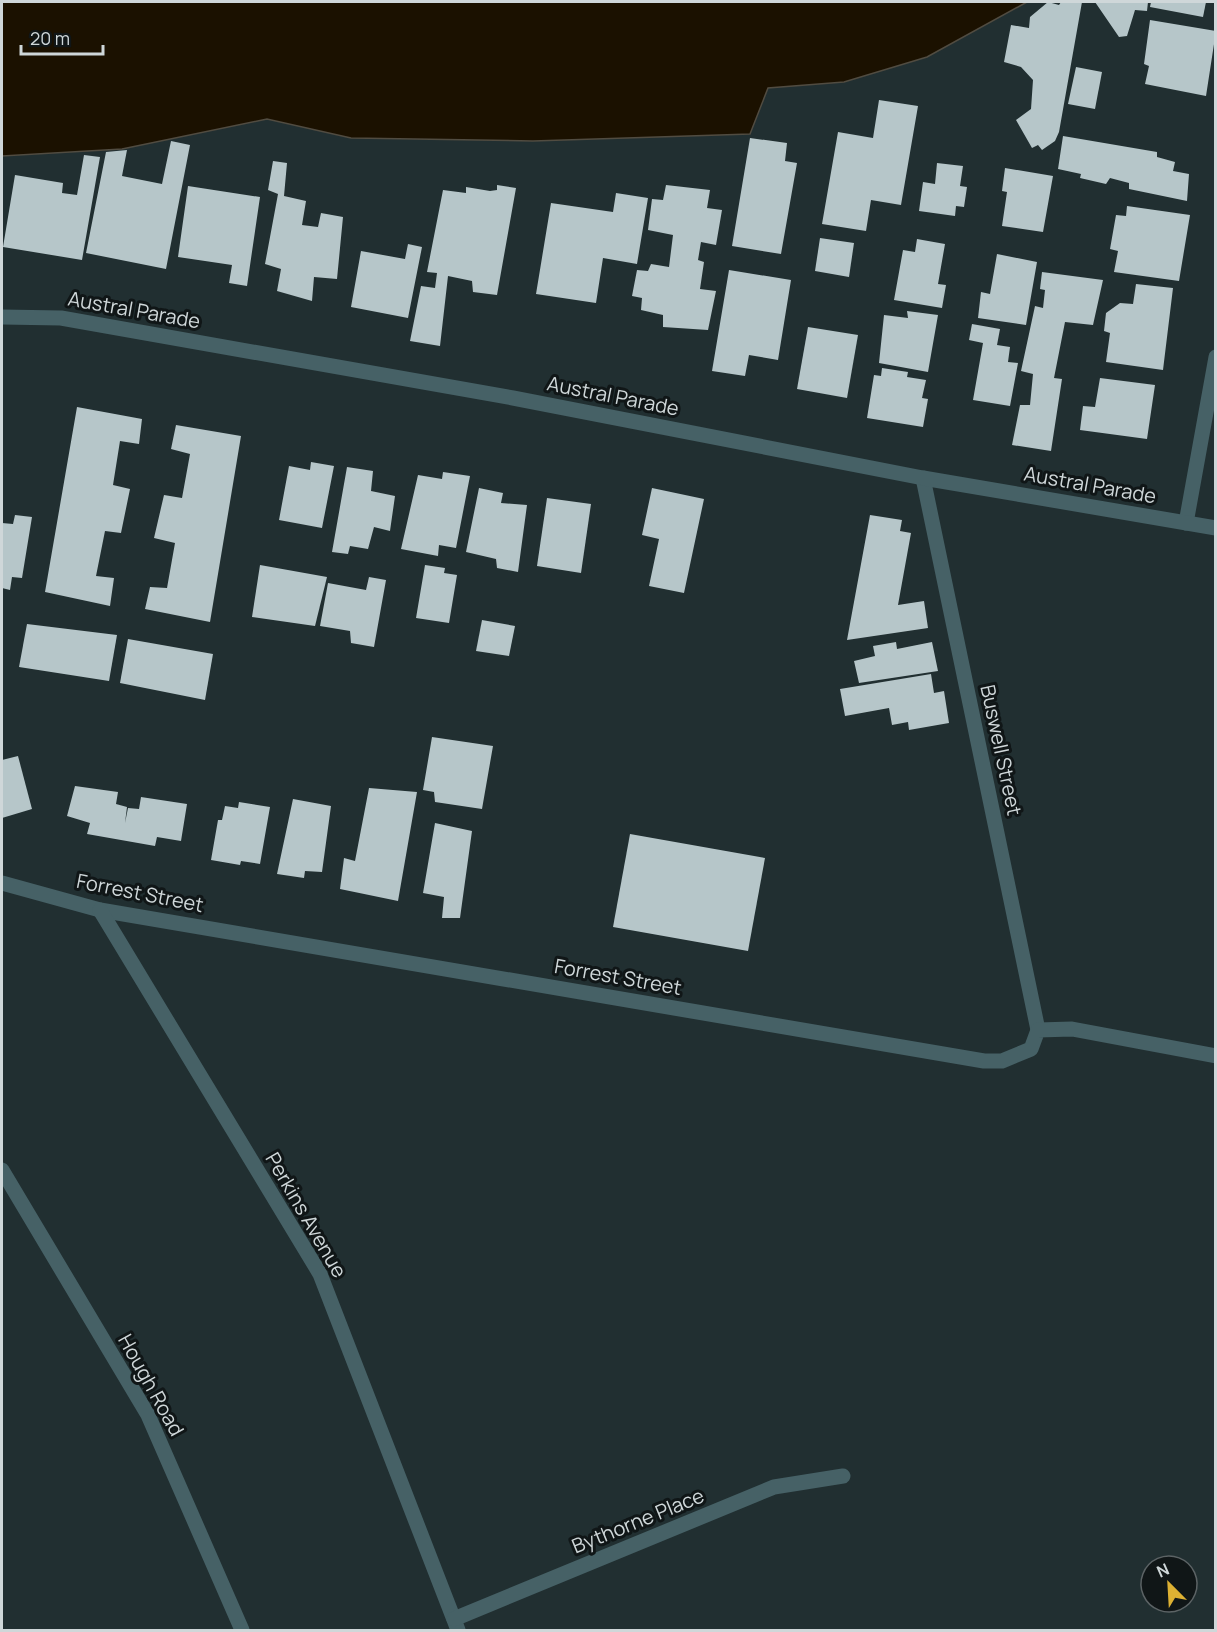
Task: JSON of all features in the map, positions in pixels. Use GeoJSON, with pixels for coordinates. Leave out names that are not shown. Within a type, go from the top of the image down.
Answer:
{"type":"FeatureCollection","features":[{"type":"Feature","properties":{"kind":"street","name":"Austral Parade"},"geometry":{"type":"LineString","coordinates":[[2,316],[72,320],[513,398],[923,478],[1215,528]]}},
{"type":"Feature","properties":{"kind":"street"},"geometry":{"type":"LineString","coordinates":[[1186,523],[1215,357]]}},
{"type":"Feature","properties":{"kind":"street","name":"Buswell Street"},"geometry":{"type":"LineString","coordinates":[[923,478],[1038,1030]]}},
{"type":"Feature","properties":{"kind":"street","name":"Forrest Street"},"geometry":{"type":"LineString","coordinates":[[2,883],[100,910],[984,1061],[1002,1061],[1030,1049],[1038,1030]]}},
{"type":"Feature","properties":{"kind":"street","name":"Perkins Avenue"},"geometry":{"type":"LineString","coordinates":[[100,910],[320,1274],[456,1625]]}},
{"type":"Feature","properties":{"kind":"street"},"geometry":{"type":"LineString","coordinates":[[1038,1030],[1072,1029],[1215,1056]]}},
{"type":"Feature","properties":{"kind":"street","name":"Hough Road"},"geometry":{"type":"LineString","coordinates":[[2,1170],[148,1415],[242,1630]]}},
{"type":"Feature","properties":{"kind":"street","name":"Bythorne Place"},"geometry":{"type":"LineString","coordinates":[[456,1625],[774,1488],[843,1476]]}},
{"type":"Feature","properties":{"kind":"shaded area"},"geometry":{"type":"Polygon","coordinates":[[[2,2],[1027,2],[927,57],[844,82],[768,88],[750,134],[533,141],[351,138],[267,119],[122,149],[2,156],[2,2]]]}},
{"type":"Feature","properties":{"kind":"building"},"geometry":{"type":"Polygon","coordinates":[[[1048,2],[1059,5],[1061,2],[1082,2],[1059,132],[1055,141],[1042,150],[1038,145],[1032,148],[1016,120],[1031,109],[1033,80],[1021,67],[1004,62],[1011,25],[1029,28],[1030,17],[1048,2]]]}},
{"type":"Feature","properties":{"kind":"building"},"geometry":{"type":"Polygon","coordinates":[[[1095,2],[1148,2],[1147,11],[1135,10],[1127,36],[1119,37],[1095,2]]]}},
{"type":"Feature","properties":{"kind":"building"},"geometry":{"type":"Polygon","coordinates":[[[1151,2],[1206,2],[1203,17],[1150,7],[1151,2]]]}},
{"type":"Feature","properties":{"kind":"building"},"geometry":{"type":"Polygon","coordinates":[[[1150,20],[1216,31],[1206,96],[1145,84],[1149,66],[1144,64],[1150,20]]]}},
{"type":"Feature","properties":{"kind":"building"},"geometry":{"type":"Polygon","coordinates":[[[1076,67],[1102,72],[1095,109],[1068,104],[1076,67]]]}},
{"type":"Feature","properties":{"kind":"building"},"geometry":{"type":"Polygon","coordinates":[[[879,100],[918,106],[901,205],[871,200],[866,231],[822,224],[838,132],[873,138],[879,100]]]}},
{"type":"Feature","properties":{"kind":"building"},"geometry":{"type":"Polygon","coordinates":[[[1063,136],[1157,152],[1157,157],[1175,162],[1173,171],[1189,174],[1187,201],[1129,189],[1129,183],[1110,178],[1106,184],[1080,178],[1081,174],[1058,169],[1063,136]]]}},
{"type":"Feature","properties":{"kind":"building"},"geometry":{"type":"Polygon","coordinates":[[[750,138],[787,143],[785,161],[797,163],[781,254],[732,246],[750,138]]]}},
{"type":"Feature","properties":{"kind":"building"},"geometry":{"type":"Polygon","coordinates":[[[171,141],[190,145],[166,269],[86,253],[106,152],[127,150],[122,176],[162,184],[171,141]]]}},
{"type":"Feature","properties":{"kind":"building"},"geometry":{"type":"Polygon","coordinates":[[[84,155],[100,157],[82,260],[3,247],[15,175],[63,183],[62,193],[77,195],[84,155]]]}},
{"type":"Feature","properties":{"kind":"building"},"geometry":{"type":"Polygon","coordinates":[[[273,161],[287,163],[284,196],[306,201],[302,225],[318,227],[321,213],[343,217],[337,279],[314,277],[312,301],[277,291],[281,269],[265,264],[278,194],[268,190],[273,161]]]}},
{"type":"Feature","properties":{"kind":"building"},"geometry":{"type":"Polygon","coordinates":[[[937,163],[963,166],[960,186],[967,187],[964,207],[956,206],[955,216],[919,211],[923,182],[935,184],[937,163]]]}},
{"type":"Feature","properties":{"kind":"building"},"geometry":{"type":"Polygon","coordinates":[[[1005,168],[1053,176],[1043,232],[1002,226],[1007,192],[1002,191],[1005,168]]]}},
{"type":"Feature","properties":{"kind":"building"},"geometry":{"type":"Polygon","coordinates":[[[497,185],[516,188],[497,295],[473,292],[472,281],[448,276],[440,346],[410,341],[421,286],[435,288],[437,273],[427,272],[443,190],[466,193],[466,187],[490,191],[497,190],[497,185]]]}},
{"type":"Feature","properties":{"kind":"building"},"geometry":{"type":"Polygon","coordinates":[[[666,185],[710,190],[707,208],[722,210],[716,245],[701,242],[698,260],[704,262],[700,289],[716,291],[708,330],[663,327],[663,315],[641,310],[642,298],[632,296],[637,270],[648,271],[651,264],[669,267],[673,235],[648,230],[652,199],[663,200],[666,185]]]}},
{"type":"Feature","properties":{"kind":"building"},"geometry":{"type":"Polygon","coordinates":[[[188,186],[260,197],[247,286],[229,283],[232,265],[178,257],[188,186]]]}},
{"type":"Feature","properties":{"kind":"building"},"geometry":{"type":"Polygon","coordinates":[[[616,193],[648,198],[637,264],[603,258],[596,303],[536,294],[551,203],[613,212],[616,193]]]}},
{"type":"Feature","properties":{"kind":"building"},"geometry":{"type":"Polygon","coordinates":[[[1127,206],[1190,215],[1179,281],[1114,272],[1118,251],[1110,249],[1116,215],[1126,216],[1127,206]]]}},
{"type":"Feature","properties":{"kind":"building"},"geometry":{"type":"Polygon","coordinates":[[[820,238],[854,243],[849,277],[815,271],[820,238]]]}},
{"type":"Feature","properties":{"kind":"building"},"geometry":{"type":"Polygon","coordinates":[[[917,239],[945,244],[938,284],[946,285],[942,308],[894,300],[903,250],[915,252],[917,239]]]}},
{"type":"Feature","properties":{"kind":"building"},"geometry":{"type":"Polygon","coordinates":[[[408,244],[422,247],[408,318],[351,307],[361,251],[405,259],[408,244]]]}},
{"type":"Feature","properties":{"kind":"building"},"geometry":{"type":"Polygon","coordinates":[[[997,254],[1037,262],[1026,325],[978,318],[981,292],[990,294],[997,254]]]}},
{"type":"Feature","properties":{"kind":"building"},"geometry":{"type":"Polygon","coordinates":[[[729,270],[791,280],[778,360],[749,355],[745,376],[712,371],[729,270]]]}},
{"type":"Feature","properties":{"kind":"building"},"geometry":{"type":"Polygon","coordinates":[[[1042,272],[1103,280],[1093,325],[1065,322],[1054,378],[1062,379],[1051,451],[1012,445],[1020,405],[1030,405],[1033,374],[1021,371],[1035,306],[1043,308],[1045,290],[1040,289],[1042,272]]]}},
{"type":"Feature","properties":{"kind":"building"},"geometry":{"type":"Polygon","coordinates":[[[1136,284],[1173,288],[1163,370],[1106,362],[1110,333],[1104,331],[1106,313],[1120,303],[1133,304],[1136,284]]]}},
{"type":"Feature","properties":{"kind":"building"},"geometry":{"type":"Polygon","coordinates":[[[907,311],[938,315],[928,372],[879,363],[884,315],[908,318],[907,311]]]}},
{"type":"Feature","properties":{"kind":"building"},"geometry":{"type":"Polygon","coordinates":[[[972,324],[1000,329],[997,345],[1010,347],[1008,362],[1018,363],[1010,406],[973,400],[983,343],[969,340],[972,324]]]}},
{"type":"Feature","properties":{"kind":"building"},"geometry":{"type":"Polygon","coordinates":[[[808,327],[858,335],[847,398],[797,389],[808,327]]]}},
{"type":"Feature","properties":{"kind":"building"},"geometry":{"type":"Polygon","coordinates":[[[882,368],[908,372],[907,377],[926,380],[922,398],[928,399],[923,427],[867,418],[874,375],[881,376],[882,368]]]}},
{"type":"Feature","properties":{"kind":"building"},"geometry":{"type":"Polygon","coordinates":[[[1100,378],[1155,385],[1147,439],[1080,430],[1083,406],[1095,407],[1100,378]]]}},
{"type":"Feature","properties":{"kind":"building"},"geometry":{"type":"Polygon","coordinates":[[[77,407],[142,419],[139,444],[120,441],[113,485],[130,489],[121,533],[105,531],[96,576],[114,578],[110,606],[45,592],[77,407]]]}},
{"type":"Feature","properties":{"kind":"building"},"geometry":{"type":"Polygon","coordinates":[[[176,425],[241,436],[210,622],[145,609],[150,587],[167,588],[175,543],[154,538],[164,495],[182,498],[190,454],[171,449],[176,425]]]}},
{"type":"Feature","properties":{"kind":"building"},"geometry":{"type":"Polygon","coordinates":[[[311,462],[334,466],[322,528],[279,520],[289,466],[310,470],[311,462]]]}},
{"type":"Feature","properties":{"kind":"building"},"geometry":{"type":"Polygon","coordinates":[[[347,467],[373,471],[371,491],[395,496],[390,531],[374,527],[368,549],[350,546],[348,554],[332,552],[347,467]]]}},
{"type":"Feature","properties":{"kind":"building"},"geometry":{"type":"Polygon","coordinates":[[[443,472],[470,476],[456,548],[439,545],[438,556],[401,549],[418,475],[442,479],[443,472]]]}},
{"type":"Feature","properties":{"kind":"building"},"geometry":{"type":"Polygon","coordinates":[[[479,488],[503,493],[501,503],[527,505],[518,572],[497,568],[496,559],[466,552],[479,488]]]}},
{"type":"Feature","properties":{"kind":"building"},"geometry":{"type":"Polygon","coordinates":[[[652,488],[704,499],[684,593],[649,586],[659,539],[642,535],[652,488]]]}},
{"type":"Feature","properties":{"kind":"building"},"geometry":{"type":"Polygon","coordinates":[[[547,498],[591,504],[581,573],[537,566],[547,498]]]}},
{"type":"Feature","properties":{"kind":"building"},"geometry":{"type":"Polygon","coordinates":[[[15,515],[32,517],[22,578],[12,577],[10,590],[2,588],[2,523],[13,524],[15,515]]]}},
{"type":"Feature","properties":{"kind":"building"},"geometry":{"type":"Polygon","coordinates":[[[870,515],[902,520],[900,531],[911,533],[898,605],[924,601],[928,628],[847,640],[870,515]]]}},
{"type":"Feature","properties":{"kind":"building"},"geometry":{"type":"Polygon","coordinates":[[[260,565],[327,577],[315,626],[252,617],[260,565]]]}},
{"type":"Feature","properties":{"kind":"building"},"geometry":{"type":"Polygon","coordinates":[[[425,565],[445,568],[444,573],[457,575],[449,623],[416,618],[425,565]]]}},
{"type":"Feature","properties":{"kind":"building"},"geometry":{"type":"Polygon","coordinates":[[[369,577],[386,580],[374,647],[351,643],[350,631],[320,626],[328,583],[366,590],[369,577]]]}},
{"type":"Feature","properties":{"kind":"building"},"geometry":{"type":"Polygon","coordinates":[[[482,620],[515,626],[509,656],[476,651],[482,620]]]}},
{"type":"Feature","properties":{"kind":"building"},"geometry":{"type":"Polygon","coordinates":[[[27,624],[117,635],[109,681],[19,667],[27,624]]]}},
{"type":"Feature","properties":{"kind":"building"},"geometry":{"type":"Polygon","coordinates":[[[128,639],[213,654],[205,700],[120,683],[128,639]]]}},
{"type":"Feature","properties":{"kind":"building"},"geometry":{"type":"Polygon","coordinates":[[[896,642],[897,649],[932,642],[938,671],[859,683],[854,661],[875,656],[873,646],[896,642]]]}},
{"type":"Feature","properties":{"kind":"building"},"geometry":{"type":"Polygon","coordinates":[[[931,674],[934,693],[944,691],[949,723],[909,730],[908,722],[892,725],[889,708],[845,716],[840,689],[931,674]]]}},
{"type":"Feature","properties":{"kind":"building"},"geometry":{"type":"Polygon","coordinates":[[[432,737],[493,746],[482,809],[435,802],[434,792],[423,790],[432,737]]]}},
{"type":"Feature","properties":{"kind":"building"},"geometry":{"type":"Polygon","coordinates":[[[18,756],[32,809],[2,818],[2,760],[18,756]]]}},
{"type":"Feature","properties":{"kind":"building"},"geometry":{"type":"Polygon","coordinates":[[[75,786],[118,792],[116,804],[127,807],[125,823],[128,808],[139,809],[141,797],[187,804],[181,841],[157,837],[155,846],[87,834],[90,823],[67,816],[75,786]]]}},
{"type":"Feature","properties":{"kind":"building"},"geometry":{"type":"Polygon","coordinates":[[[369,788],[417,792],[398,901],[340,889],[344,858],[355,861],[369,788]]]}},
{"type":"Feature","properties":{"kind":"building"},"geometry":{"type":"Polygon","coordinates":[[[293,799],[331,806],[322,872],[305,871],[304,878],[277,874],[293,799]]]}},
{"type":"Feature","properties":{"kind":"building"},"geometry":{"type":"Polygon","coordinates":[[[239,802],[270,807],[260,864],[241,861],[240,865],[211,860],[218,820],[222,820],[225,806],[238,808],[239,802]]]}},
{"type":"Feature","properties":{"kind":"building"},"geometry":{"type":"Polygon","coordinates":[[[435,823],[472,831],[460,918],[442,918],[444,897],[423,893],[435,823]]]}},
{"type":"Feature","properties":{"kind":"building"},"geometry":{"type":"Polygon","coordinates":[[[630,834],[765,858],[748,951],[613,927],[630,834]]]}}]}
